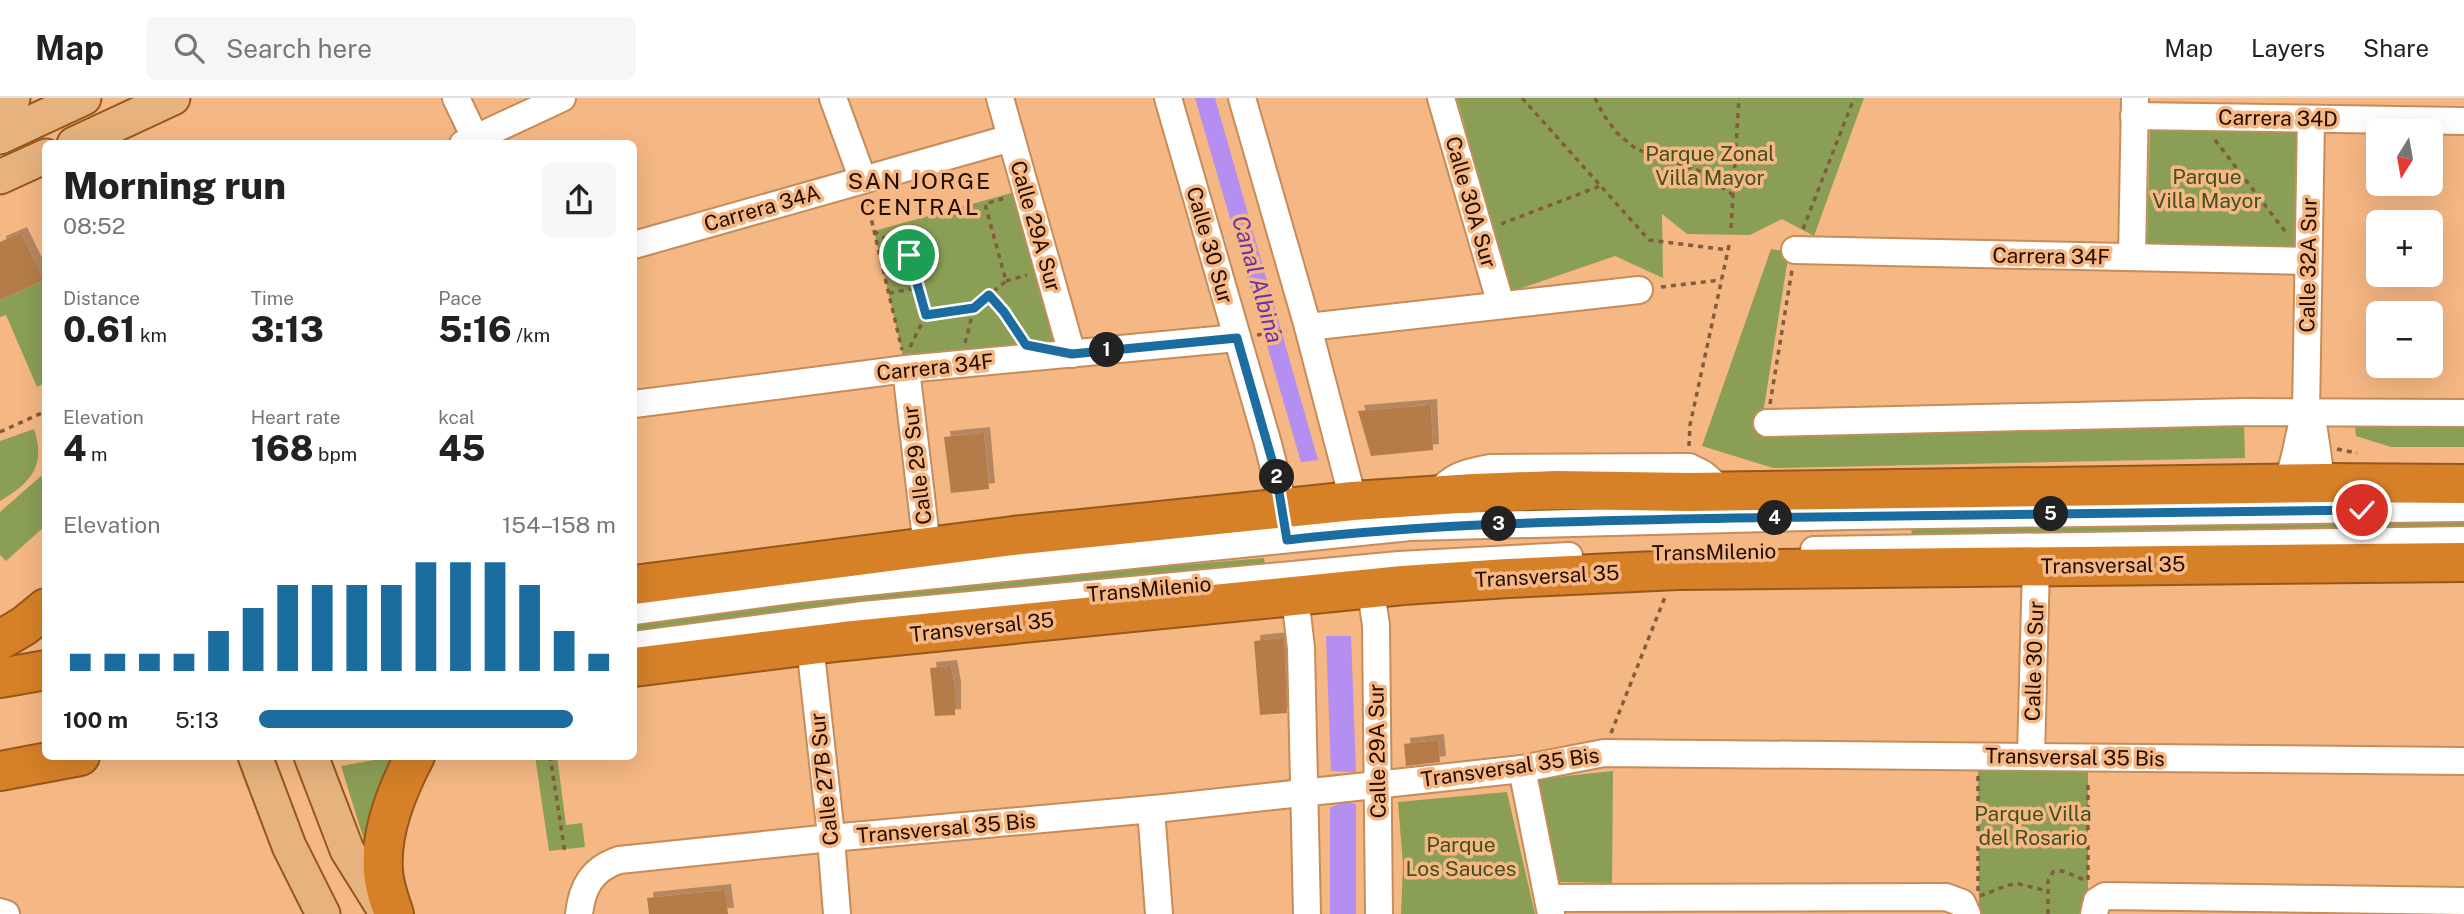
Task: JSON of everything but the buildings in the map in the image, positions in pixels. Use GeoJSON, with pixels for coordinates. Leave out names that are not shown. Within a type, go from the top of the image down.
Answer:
{"type":"FeatureCollection","features":[{"type":"Feature","properties":{"kind":"highway"},"geometry":{"type":"LineString","coordinates":[[637,585],[927,547],[1284,524],[1357,516],[1434,496],[1557,490],[2464,484]]}},
{"type":"Feature","properties":{"kind":"highway","name":"Transversal 35"},"geometry":{"type":"LineString","coordinates":[[637,667],[1368,578],[1508,578],[1677,570],[2464,562]]}},
{"type":"Feature","properties":{"kind":"highway"},"geometry":{"type":"LineString","coordinates":[[0,640],[42,611]]}},
{"type":"Feature","properties":{"kind":"highway"},"geometry":{"type":"LineString","coordinates":[[0,678],[42,671]]}},
{"type":"Feature","properties":{"kind":"highway"},"geometry":{"type":"LineString","coordinates":[[0,771],[59,760]]}},
{"type":"Feature","properties":{"kind":"highway"},"geometry":{"type":"LineString","coordinates":[[394,914],[384,878],[384,849],[389,821],[403,779],[413,760]]}},
{"type":"Feature","properties":{"kind":"main road"},"geometry":{"type":"LineString","coordinates":[[0,135],[13,98]]}},
{"type":"Feature","properties":{"kind":"main road"},"geometry":{"type":"LineString","coordinates":[[0,135],[42,120],[84,98]]}},
{"type":"Feature","properties":{"kind":"main road"},"geometry":{"type":"LineString","coordinates":[[91,98],[94,139],[173,98]]}},
{"type":"Feature","properties":{"kind":"main road"},"geometry":{"type":"LineString","coordinates":[[0,177],[42,158]]}},
{"type":"Feature","properties":{"kind":"main road"},"geometry":{"type":"LineString","coordinates":[[257,760],[289,846],[323,914]]}},
{"type":"Feature","properties":{"kind":"main road"},"geometry":{"type":"LineString","coordinates":[[313,760],[347,850],[387,914]]}},
{"type":"Feature","properties":{"kind":"street"},"geometry":{"type":"LineString","coordinates":[[456,98],[471,140]]}},
{"type":"Feature","properties":{"kind":"street"},"geometry":{"type":"LineString","coordinates":[[476,140],[562,98]]}},
{"type":"Feature","properties":{"kind":"street"},"geometry":{"type":"LineString","coordinates":[[833,98],[863,180]]}},
{"type":"Feature","properties":{"kind":"street","name":"Calle 29A Sur"},"geometry":{"type":"LineString","coordinates":[[1000,98],[1072,354]]}},
{"type":"Feature","properties":{"kind":"street","name":"Calle 30 Sur"},"geometry":{"type":"LineString","coordinates":[[1168,98],[1250,336],[1294,586]]}},
{"type":"Feature","properties":{"kind":"street"},"geometry":{"type":"LineString","coordinates":[[1242,98],[1297,329],[1357,516],[1368,578]]}},
{"type":"Feature","properties":{"kind":"street","name":"Calle 30A Sur"},"geometry":{"type":"LineString","coordinates":[[1441,98],[1501,306]]}},
{"type":"Feature","properties":{"kind":"street"},"geometry":{"type":"LineString","coordinates":[[2132,257],[2134,107]]}},
{"type":"Feature","properties":{"kind":"street","name":"Carrera 34D"},"geometry":{"type":"LineString","coordinates":[[2134,107],[2198,117],[2464,121]]}},
{"type":"Feature","properties":{"kind":"street","name":"Calle 32A Sur"},"geometry":{"type":"LineString","coordinates":[[2306,412],[2311,119]]}},
{"type":"Feature","properties":{"kind":"street","name":"Carrera 34A"},"geometry":{"type":"LineString","coordinates":[[637,244],[1011,138]]}},
{"type":"Feature","properties":{"kind":"street","name":"Carrera 34F"},"geometry":{"type":"LineString","coordinates":[[1795,250],[2308,261]]}},
{"type":"Feature","properties":{"kind":"street"},"geometry":{"type":"LineString","coordinates":[[1297,329],[1639,290]]}},
{"type":"Feature","properties":{"kind":"street","name":"Carrera 34F"},"geometry":{"type":"LineString","coordinates":[[637,404],[905,364],[959,364],[1250,336]]}},
{"type":"Feature","properties":{"kind":"street","name":"Calle 29 Sur"},"geometry":{"type":"LineString","coordinates":[[905,364],[927,547]]}},
{"type":"Feature","properties":{"kind":"street"},"geometry":{"type":"LineString","coordinates":[[1767,423],[2306,412],[2464,413]]}},
{"type":"Feature","properties":{"kind":"street"},"geometry":{"type":"LineString","coordinates":[[2306,412],[2314,430],[2320,472],[2326,483]]}},
{"type":"Feature","properties":{"kind":"street"},"geometry":{"type":"LineString","coordinates":[[2283,484],[2292,468],[2299,429],[2306,412]]}},
{"type":"Feature","properties":{"kind":"street","name":"TransMilenio"},"geometry":{"type":"LineString","coordinates":[[1357,516],[1463,525],[2464,508]]}},
{"type":"Feature","properties":{"kind":"street","name":"TransMilenio"},"geometry":{"type":"LineString","coordinates":[[637,611],[1284,524]]}},
{"type":"Feature","properties":{"kind":"street","name":"TransMilenio"},"geometry":{"type":"LineString","coordinates":[[1368,578],[1445,561],[1590,555],[2464,540]]}},
{"type":"Feature","properties":{"kind":"street","name":"Calle 30 Sur"},"geometry":{"type":"LineString","coordinates":[[2031,756],[2036,566]]}},
{"type":"Feature","properties":{"kind":"street","name":"Calle 29A Sur"},"geometry":{"type":"LineString","coordinates":[[1368,578],[1376,625],[1368,786],[1378,914]]}},
{"type":"Feature","properties":{"kind":"street"},"geometry":{"type":"LineString","coordinates":[[1294,586],[1314,792],[1307,914]]}},
{"type":"Feature","properties":{"kind":"street","name":"TransMilenio"},"geometry":{"type":"LineString","coordinates":[[637,645],[863,615],[1294,586]]}},
{"type":"Feature","properties":{"kind":"street","name":"Calle 27B Sur"},"geometry":{"type":"LineString","coordinates":[[810,645],[831,838],[836,914]]}},
{"type":"Feature","properties":{"kind":"street"},"geometry":{"type":"LineString","coordinates":[[0,688],[19,683],[42,684]]}},
{"type":"Feature","properties":{"kind":"street","name":"Transversal 35 Bis"},"geometry":{"type":"LineString","coordinates":[[580,908],[590,877],[604,865],[618,860],[1151,810],[1522,769],[1604,753],[2464,761]]}},
{"type":"Feature","properties":{"kind":"street"},"geometry":{"type":"LineString","coordinates":[[0,764],[42,755]]}},
{"type":"Feature","properties":{"kind":"street"},"geometry":{"type":"LineString","coordinates":[[1522,769],[1550,906],[1946,897],[1972,905]]}},
{"type":"Feature","properties":{"kind":"street"},"geometry":{"type":"LineString","coordinates":[[1151,810],[1159,914]]}},
{"type":"Feature","properties":{"kind":"street"},"geometry":{"type":"LineString","coordinates":[[2092,897],[2464,901]]}},
{"type":"Feature","properties":{"kind":"street"},"geometry":{"type":"LineString","coordinates":[[0,912],[6,914]]}},
{"type":"Feature","properties":{"kind":"path"},"geometry":{"type":"LineString","coordinates":[[1521,98],[1649,240],[1728,250]]}},
{"type":"Feature","properties":{"kind":"path"},"geometry":{"type":"LineString","coordinates":[[1595,98],[1616,133],[1636,149],[1699,171],[1733,195]]}},
{"type":"Feature","properties":{"kind":"path"},"geometry":{"type":"LineString","coordinates":[[1731,228],[1739,98]]}},
{"type":"Feature","properties":{"kind":"path"},"geometry":{"type":"LineString","coordinates":[[2198,117],[2308,261]]}},
{"type":"Feature","properties":{"kind":"path"},"geometry":{"type":"LineString","coordinates":[[863,180],[905,364]]}},
{"type":"Feature","properties":{"kind":"path"},"geometry":{"type":"LineString","coordinates":[[1490,228],[1600,186]]}},
{"type":"Feature","properties":{"kind":"path"},"geometry":{"type":"LineString","coordinates":[[926,315],[974,308],[1006,281],[985,204],[1014,196]]}},
{"type":"Feature","properties":{"kind":"path"},"geometry":{"type":"LineString","coordinates":[[874,231],[909,255],[926,315],[905,364]]}},
{"type":"Feature","properties":{"kind":"path"},"geometry":{"type":"LineString","coordinates":[[1689,451],[1690,425],[1730,241]]}},
{"type":"Feature","properties":{"kind":"path"},"geometry":{"type":"LineString","coordinates":[[1639,290],[1721,280]]}},
{"type":"Feature","properties":{"kind":"path"},"geometry":{"type":"LineString","coordinates":[[888,293],[918,288]]}},
{"type":"Feature","properties":{"kind":"path"},"geometry":{"type":"LineString","coordinates":[[989,295],[1026,345]]}},
{"type":"Feature","properties":{"kind":"path"},"geometry":{"type":"LineString","coordinates":[[959,364],[974,308]]}},
{"type":"Feature","properties":{"kind":"path"},"geometry":{"type":"LineString","coordinates":[[1250,336],[1297,329]]}},
{"type":"Feature","properties":{"kind":"path"},"geometry":{"type":"LineString","coordinates":[[0,432],[42,413]]}},
{"type":"Feature","properties":{"kind":"path"},"geometry":{"type":"LineString","coordinates":[[1604,753],[1677,570]]}},
{"type":"Feature","properties":{"kind":"path"},"geometry":{"type":"LineString","coordinates":[[1972,905],[1978,756]]}},
{"type":"Feature","properties":{"kind":"path"},"geometry":{"type":"LineString","coordinates":[[2088,757],[2092,897]]}},
{"type":"Feature","properties":{"kind":"path"},"geometry":{"type":"LineString","coordinates":[[551,760],[565,853]]}},
{"type":"Feature","properties":{"kind":"path"},"geometry":{"type":"LineString","coordinates":[[2048,914],[2048,881],[2053,872],[2063,872],[2092,897]]}},
{"type":"Feature","properties":{"kind":"path"},"geometry":{"type":"LineString","coordinates":[[1972,905],[2008,885],[2019,884],[2049,891]]}},
{"type":"Feature","properties":{"kind":"green space","name":"Parque Zonal Villa Mayor"},"geometry":{"type":"Polygon","coordinates":[[[1457,98],[1864,98],[1814,236],[1782,219],[1750,235],[1687,234],[1662,214],[1663,278],[1615,256],[1510,292],[1457,98]]]}},
{"type":"Feature","properties":{"kind":"green space","name":"Parque Villa Mayor"},"geometry":{"type":"Polygon","coordinates":[[[2150,130],[2297,132],[2296,249],[2147,244],[2150,130]]]}},
{"type":"Feature","properties":{"kind":"green space"},"geometry":{"type":"Polygon","coordinates":[[[1015,192],[1056,342],[904,360],[874,231],[1015,192]]]}},
{"type":"Feature","properties":{"kind":"green space"},"geometry":{"type":"Polygon","coordinates":[[[1771,249],[1789,252],[1760,432],[2244,423],[2245,458],[1773,468],[1702,446],[1771,249]]]}},
{"type":"Feature","properties":{"kind":"green space"},"geometry":{"type":"Polygon","coordinates":[[[42,281],[42,384],[37,387],[6,315],[0,317],[0,300],[42,281]]]}},
{"type":"Feature","properties":{"kind":"green space"},"geometry":{"type":"Polygon","coordinates":[[[2355,422],[2464,423],[2464,447],[2391,447],[2356,436],[2355,422]]]}},
{"type":"Feature","properties":{"kind":"green space"},"geometry":{"type":"Polygon","coordinates":[[[34,429],[38,453],[34,471],[20,487],[0,501],[0,441],[34,429]]]}},
{"type":"Feature","properties":{"kind":"green space"},"geometry":{"type":"Polygon","coordinates":[[[41,476],[42,529],[6,561],[0,555],[0,512],[41,476]]]}},
{"type":"Feature","properties":{"kind":"green space"},"geometry":{"type":"Polygon","coordinates":[[[2464,518],[2464,529],[1912,537],[1911,524],[2464,518]]]}},
{"type":"Feature","properties":{"kind":"green space"},"geometry":{"type":"Polygon","coordinates":[[[1264,558],[1266,571],[637,634],[637,621],[840,594],[1264,558]]]}},
{"type":"Feature","properties":{"kind":"green space"},"geometry":{"type":"Polygon","coordinates":[[[374,760],[394,760],[364,840],[341,766],[374,760]]]}},
{"type":"Feature","properties":{"kind":"green space"},"geometry":{"type":"Polygon","coordinates":[[[536,760],[558,760],[566,825],[582,823],[585,847],[549,851],[536,760]]]}},
{"type":"Feature","properties":{"kind":"green space","name":"Parque Villa del Rosario"},"geometry":{"type":"Polygon","coordinates":[[[1978,769],[2088,769],[2088,914],[1979,914],[1978,769]]]}},
{"type":"Feature","properties":{"kind":"green space"},"geometry":{"type":"Polygon","coordinates":[[[1613,771],[1612,883],[1558,882],[1538,779],[1613,771]]]}},
{"type":"Feature","properties":{"kind":"green space","name":"Parque Los Sauces"},"geometry":{"type":"Polygon","coordinates":[[[1507,792],[1535,914],[1401,914],[1403,865],[1398,802],[1507,792]]]}},
{"type":"Feature","properties":{"kind":"water","name":"Canal Albina"},"geometry":{"type":"Polygon","coordinates":[[[1195,98],[1215,98],[1318,460],[1301,462],[1195,98]]]}},
{"type":"Feature","properties":{"kind":"water"},"geometry":{"type":"Polygon","coordinates":[[[1326,636],[1351,636],[1356,772],[1331,771],[1326,636]]]}},
{"type":"Feature","properties":{"kind":"water"},"geometry":{"type":"Polygon","coordinates":[[[1342,802],[1356,804],[1356,914],[1330,914],[1330,808],[1342,802]]]}},
{"type":"Feature","properties":{"kind":"district","name":"SAN JORGE CENTRAL"},"geometry":{"type":"Point","coordinates":[920,193]}},
{"type":"Feature","properties":{"kind":"route"},"geometry":{"type":"LineString","coordinates":[[909,255],[926,315],[974,308],[989,295],[1026,345],[1072,354],[1237,338],[1276,474],[1287,540],[1361,531],[1463,525],[1850,516],[2362,510]]}}]}
